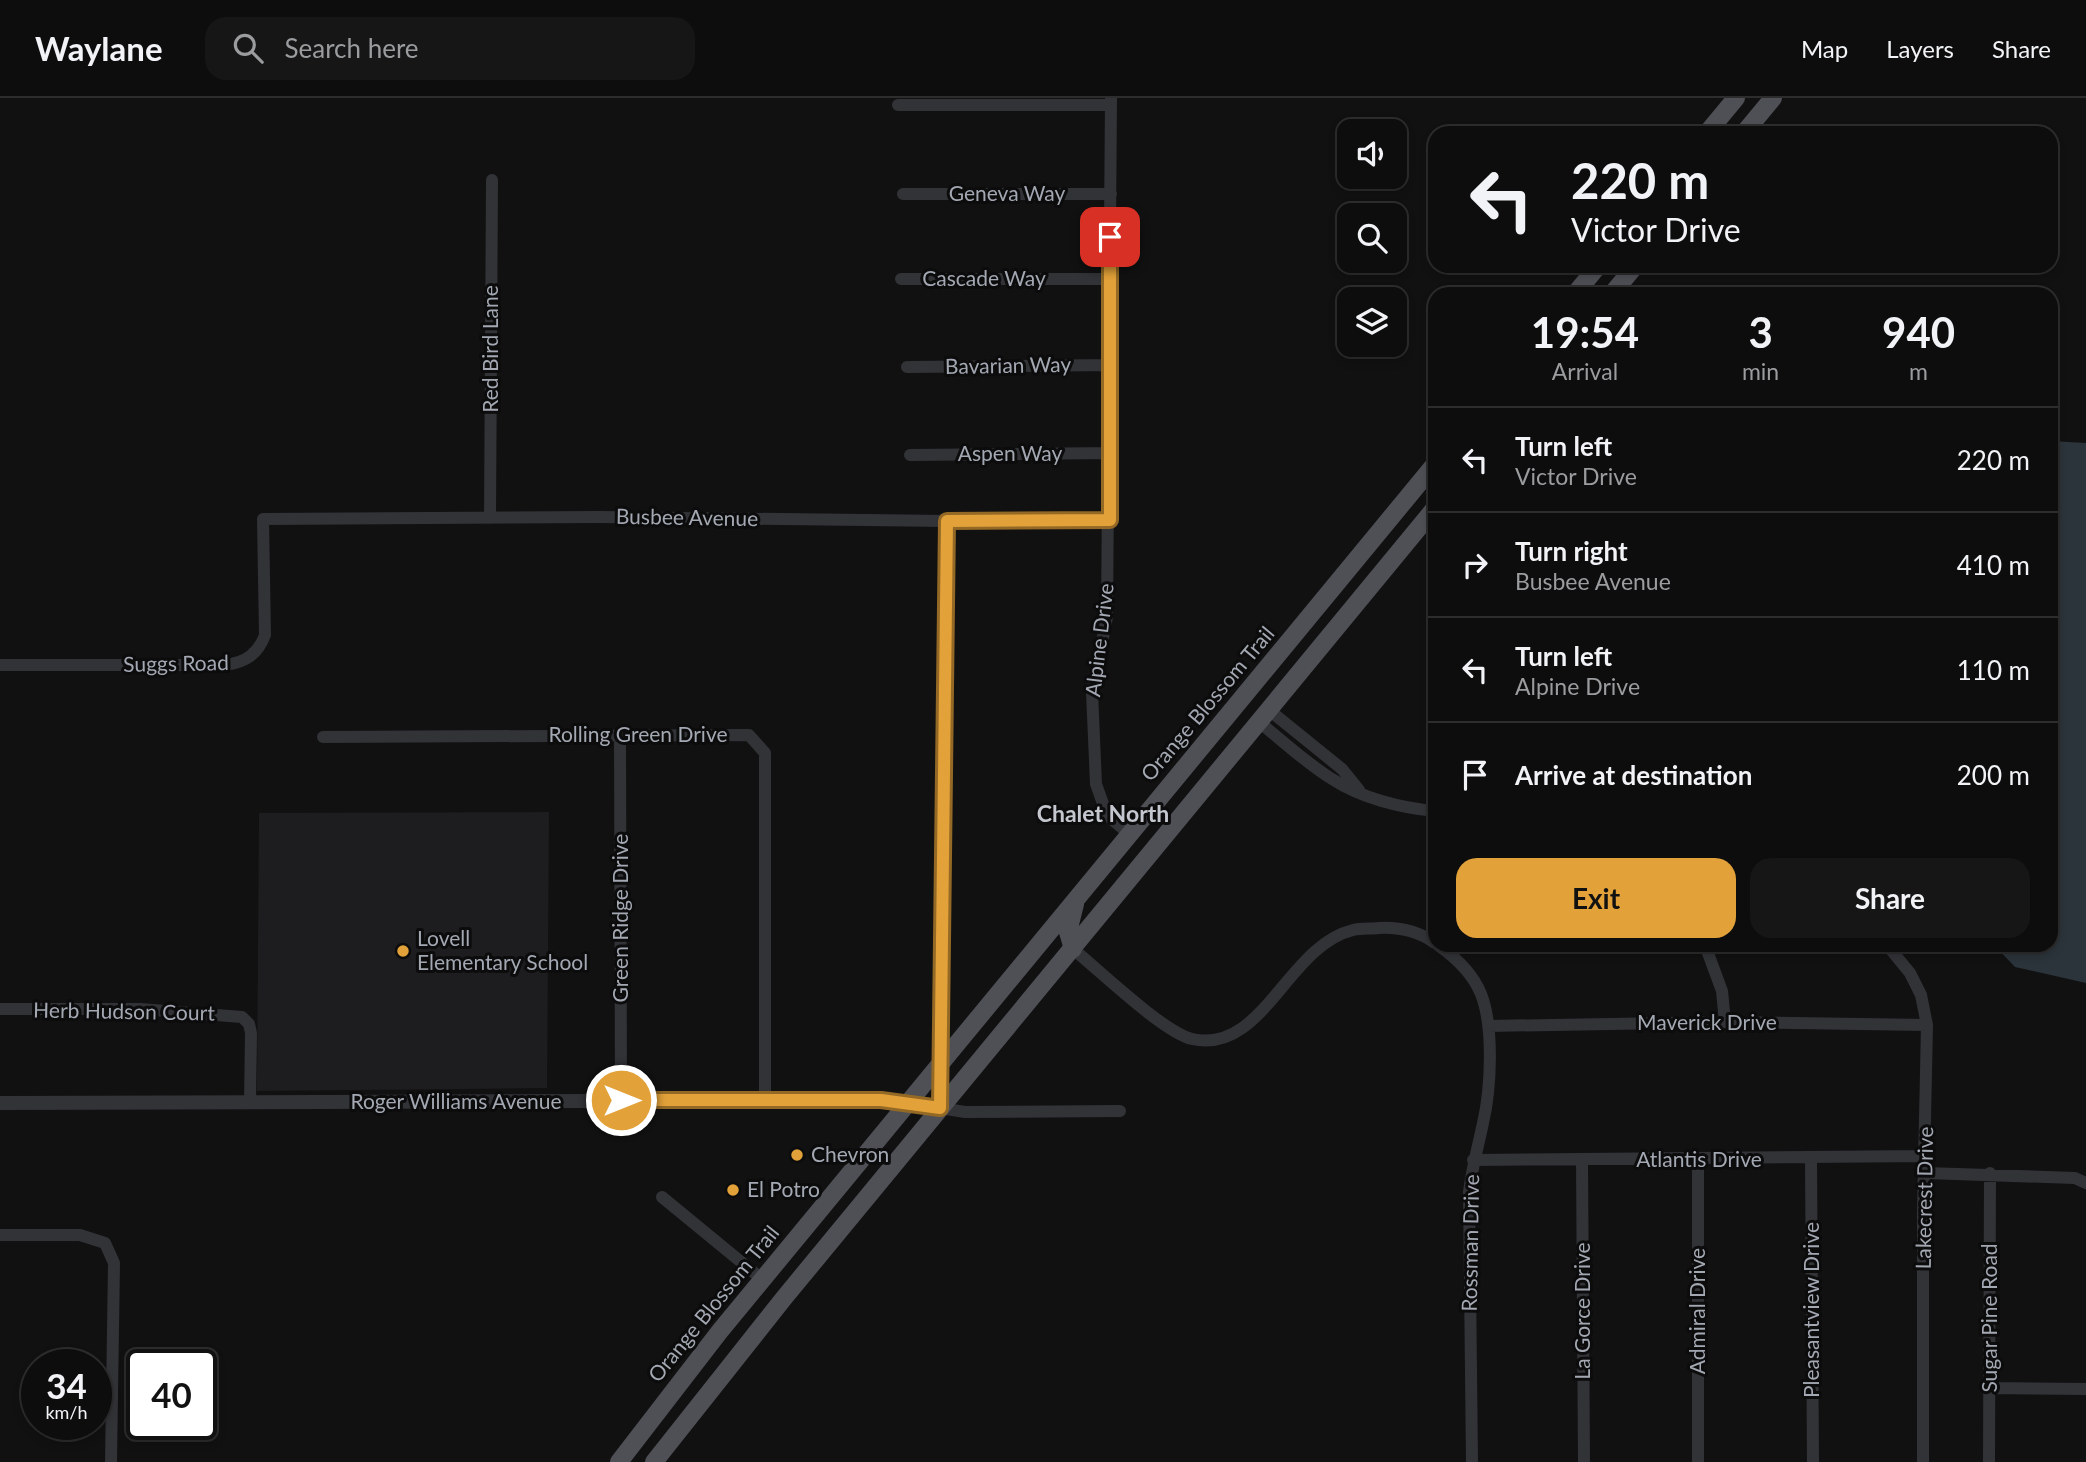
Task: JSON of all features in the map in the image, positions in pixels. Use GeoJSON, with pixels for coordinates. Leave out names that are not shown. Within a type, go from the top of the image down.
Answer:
{"type":"FeatureCollection","features":[{"type":"Feature","properties":{"kind":"main road"},"geometry":{"type":"LineString","coordinates":[[1713,126],[1736,98]]}},
{"type":"Feature","properties":{"kind":"main road"},"geometry":{"type":"LineString","coordinates":[[1750,126],[1773,98]]}},
{"type":"Feature","properties":{"kind":"main road"},"geometry":{"type":"LineString","coordinates":[[1581,287],[1592,273]]}},
{"type":"Feature","properties":{"kind":"main road"},"geometry":{"type":"LineString","coordinates":[[1618,287],[1629,273]]}},
{"type":"Feature","properties":{"kind":"main road","name":"Orange Blossom Trail"},"geometry":{"type":"LineString","coordinates":[[619,1462],[665,1399],[1428,472]]}},
{"type":"Feature","properties":{"kind":"main road"},"geometry":{"type":"LineString","coordinates":[[1401,505],[1423,523]]}},
{"type":"Feature","properties":{"kind":"main road"},"geometry":{"type":"LineString","coordinates":[[654,1462],[784,1298],[1428,517]]}},
{"type":"Feature","properties":{"kind":"main road"},"geometry":{"type":"LineString","coordinates":[[1073,949],[1068,932],[1077,898]]}},
{"type":"Feature","properties":{"kind":"main road"},"geometry":{"type":"LineString","coordinates":[[763,1280],[784,1298]]}},
{"type":"Feature","properties":{"kind":"street"},"geometry":{"type":"LineString","coordinates":[[898,105],[1111,102]]}},
{"type":"Feature","properties":{"kind":"street","name":"Alpine Drive"},"geometry":{"type":"LineString","coordinates":[[1111,102],[1108,279],[1110,520],[1107,617],[1091,692],[1096,784],[1107,815],[1129,834]]}},
{"type":"Feature","properties":{"kind":"street","name":"Red Bird Lane"},"geometry":{"type":"LineString","coordinates":[[491,518],[492,180]]}},
{"type":"Feature","properties":{"kind":"street","name":"Geneva Way"},"geometry":{"type":"LineString","coordinates":[[903,194],[1111,194]]}},
{"type":"Feature","properties":{"kind":"street","name":"Cascade Way"},"geometry":{"type":"LineString","coordinates":[[901,279],[1108,279]]}},
{"type":"Feature","properties":{"kind":"street","name":"Bavarian Way"},"geometry":{"type":"LineString","coordinates":[[907,367],[1108,365]]}},
{"type":"Feature","properties":{"kind":"street","name":"Aspen Way"},"geometry":{"type":"LineString","coordinates":[[910,455],[1110,453]]}},
{"type":"Feature","properties":{"kind":"street","name":"Busbee Avenue"},"geometry":{"type":"LineString","coordinates":[[263,519],[1110,520]]}},
{"type":"Feature","properties":{"kind":"street","name":"Suggs Road"},"geometry":{"type":"LineString","coordinates":[[0,665],[226,665],[238,663],[251,656],[260,648],[265,635],[263,519]]}},
{"type":"Feature","properties":{"kind":"street"},"geometry":{"type":"LineString","coordinates":[[940,1108],[943,1061],[947,521]]}},
{"type":"Feature","properties":{"kind":"street"},"geometry":{"type":"LineString","coordinates":[[1264,716],[1333,780],[1361,793],[1410,809],[1428,810]]}},
{"type":"Feature","properties":{"kind":"street","name":"Green Ridge Drive"},"geometry":{"type":"LineString","coordinates":[[620,735],[621,1100]]}},
{"type":"Feature","properties":{"kind":"street","name":"Rolling Green Drive"},"geometry":{"type":"LineString","coordinates":[[323,737],[749,735],[765,753],[765,1100]]}},
{"type":"Feature","properties":{"kind":"street"},"geometry":{"type":"LineString","coordinates":[[1073,949],[1178,1035],[1206,1041],[1231,1036],[1245,1028],[1293,972],[1321,947],[1352,930],[1395,928],[1428,938]]}},
{"type":"Feature","properties":{"kind":"street","name":"Rossman Drive"},"geometry":{"type":"LineString","coordinates":[[1449,952],[1480,993],[1488,1026],[1488,1094],[1473,1160],[1469,1192],[1472,1462]]}},
{"type":"Feature","properties":{"kind":"street"},"geometry":{"type":"LineString","coordinates":[[1707,952],[1721,991],[1725,1022]]}},
{"type":"Feature","properties":{"kind":"street","name":"Lakecrest Drive"},"geometry":{"type":"LineString","coordinates":[[1893,952],[1910,973],[1921,995],[1927,1025],[1926,1173],[1923,1212],[1923,1462]]}},
{"type":"Feature","properties":{"kind":"street","name":"Herb Hudson Court"},"geometry":{"type":"LineString","coordinates":[[0,1009],[140,1009],[242,1017],[249,1024],[251,1033],[250,1103]]}},
{"type":"Feature","properties":{"kind":"street","name":"Maverick Drive"},"geometry":{"type":"LineString","coordinates":[[1488,1026],[1725,1022],[1927,1025]]}},
{"type":"Feature","properties":{"kind":"street","name":"Roger Williams Avenue"},"geometry":{"type":"LineString","coordinates":[[0,1103],[881,1100],[965,1112],[1120,1111]]}},
{"type":"Feature","properties":{"kind":"street","name":"Atlantis Drive"},"geometry":{"type":"LineString","coordinates":[[1473,1160],[1926,1156]]}},
{"type":"Feature","properties":{"kind":"street","name":"Pleasantview Drive"},"geometry":{"type":"LineString","coordinates":[[1811,1159],[1813,1462]]}},
{"type":"Feature","properties":{"kind":"street","name":"La Gorce Drive"},"geometry":{"type":"LineString","coordinates":[[1582,1160],[1584,1462]]}},
{"type":"Feature","properties":{"kind":"street","name":"Admiral Drive"},"geometry":{"type":"LineString","coordinates":[[1698,1160],[1698,1462]]}},
{"type":"Feature","properties":{"kind":"street"},"geometry":{"type":"LineString","coordinates":[[1926,1173],[1990,1173],[2075,1178],[2086,1183]]}},
{"type":"Feature","properties":{"kind":"street","name":"Sugar Pine Road"},"geometry":{"type":"LineString","coordinates":[[1989,1462],[1990,1173]]}},
{"type":"Feature","properties":{"kind":"street"},"geometry":{"type":"LineString","coordinates":[[662,1197],[763,1280]]}},
{"type":"Feature","properties":{"kind":"street"},"geometry":{"type":"LineString","coordinates":[[0,1235],[80,1235],[105,1243],[114,1263],[111,1462]]}},
{"type":"Feature","properties":{"kind":"street"},"geometry":{"type":"LineString","coordinates":[[1990,1388],[2086,1389]]}},
{"type":"Feature","properties":{"kind":"shaded area"},"geometry":{"type":"Polygon","coordinates":[[[2058,441],[2086,443],[2086,983],[2015,967],[2001,952],[2058,952],[2058,441]]]}},
{"type":"Feature","properties":{"kind":"shaded area","name":"Lovell Elementary School"},"geometry":{"type":"Polygon","coordinates":[[[549,812],[547,1088],[257,1091],[259,813],[549,812]]]}},
{"type":"Feature","properties":{"kind":"place","name":"Lovell Elementary School"},"geometry":{"type":"Point","coordinates":[403,951]}},
{"type":"Feature","properties":{"kind":"place","name":"Chevron"},"geometry":{"type":"Point","coordinates":[797,1155]}},
{"type":"Feature","properties":{"kind":"place","name":"El Potro"},"geometry":{"type":"Point","coordinates":[733,1190]}},
{"type":"Feature","properties":{"kind":"district","name":"Chalet North"},"geometry":{"type":"Point","coordinates":[1103,814]}},
{"type":"Feature","properties":{"kind":"route"},"geometry":{"type":"LineString","coordinates":[[621,1100],[881,1100],[940,1108],[943,1061],[947,521],[1110,520],[1110,237]]}}]}
